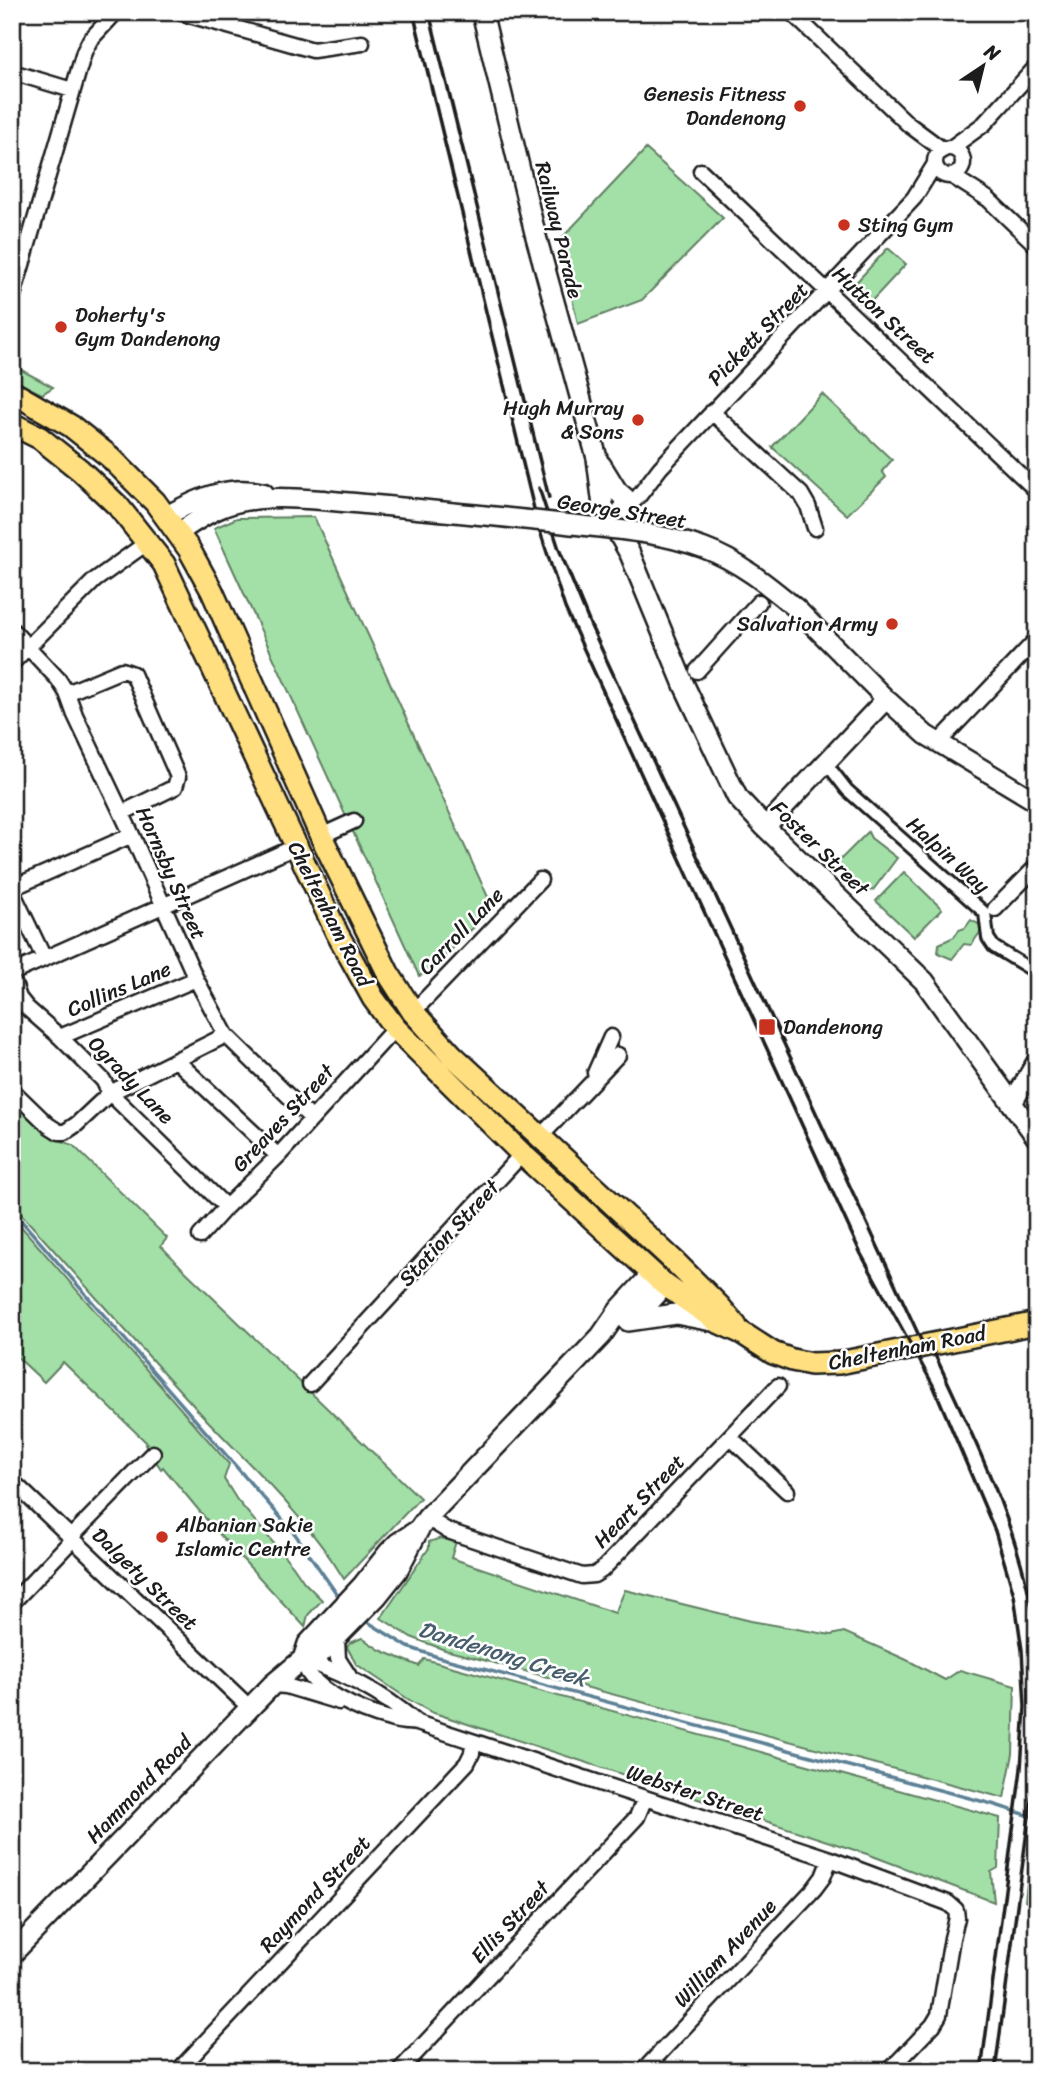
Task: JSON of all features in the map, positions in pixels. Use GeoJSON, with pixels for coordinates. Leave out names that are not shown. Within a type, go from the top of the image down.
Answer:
{"type":"FeatureCollection","features":[{"type":"Feature","properties":{"kind":"main road","name":"Railway Parade"},"geometry":{"type":"LineString","coordinates":[[482,12],[535,233],[597,458],[615,502]]}},
{"type":"Feature","properties":{"kind":"main road","name":"Cheltenham Road"},"geometry":{"type":"LineString","coordinates":[[12,392],[57,417],[100,448],[134,479],[172,524],[196,560],[321,836],[388,973],[413,1012],[452,1055],[674,1261],[720,1307],[742,1334]]}},
{"type":"Feature","properties":{"kind":"main road","name":"Cheltenham Road"},"geometry":{"type":"LineString","coordinates":[[12,424],[40,439],[80,470],[118,506],[164,564],[295,847],[373,999],[395,1028],[522,1154],[658,1280],[718,1322],[766,1350],[786,1359],[822,1364],[839,1363],[1037,1322]]}},
{"type":"Feature","properties":{"kind":"main road","name":"Foster Street"},"geometry":{"type":"LineString","coordinates":[[615,502],[629,554],[684,685],[735,793],[765,827],[924,981],[1037,1138]]}},
{"type":"Feature","properties":{"kind":"main road"},"geometry":{"type":"LineString","coordinates":[[148,542],[172,524]]}},
{"type":"Feature","properties":{"kind":"main road"},"geometry":{"type":"LineString","coordinates":[[295,847],[321,836]]}},
{"type":"Feature","properties":{"kind":"main road"},"geometry":{"type":"LineString","coordinates":[[395,1028],[413,1012]]}},
{"type":"Feature","properties":{"kind":"main road","name":"Station Street"},"geometry":{"type":"LineString","coordinates":[[522,1154],[541,1136]]}},
{"type":"Feature","properties":{"kind":"main road"},"geometry":{"type":"LineString","coordinates":[[658,1280],[674,1261]]}},
{"type":"Feature","properties":{"kind":"main road","name":"Hammond Road"},"geometry":{"type":"LineString","coordinates":[[601,1336],[628,1321],[646,1306],[658,1280]]}},
{"type":"Feature","properties":{"kind":"main road","name":"Hammond Road"},"geometry":{"type":"LineString","coordinates":[[12,1954],[249,1707],[303,1659],[306,1647],[336,1632],[370,1591],[393,1548],[423,1524],[601,1336],[619,1310],[658,1280]]}},
{"type":"Feature","properties":{"kind":"main road"},"geometry":{"type":"LineString","coordinates":[[628,1321],[676,1314],[718,1322]]}},
{"type":"Feature","properties":{"kind":"street"},"geometry":{"type":"LineString","coordinates":[[12,299],[72,90],[88,44],[116,12]]}},
{"type":"Feature","properties":{"kind":"street"},"geometry":{"type":"LineString","coordinates":[[178,12],[313,50],[362,43]]}},
{"type":"Feature","properties":{"kind":"street"},"geometry":{"type":"LineString","coordinates":[[791,12],[941,155]]}},
{"type":"Feature","properties":{"kind":"street","name":"Pickett Street"},"geometry":{"type":"LineString","coordinates":[[615,502],[660,468],[914,198],[941,155],[984,124],[1037,66]]}},
{"type":"Feature","properties":{"kind":"street"},"geometry":{"type":"LineString","coordinates":[[12,72],[72,90]]}},
{"type":"Feature","properties":{"kind":"street","name":"Pickett Street"},"geometry":{"type":"LineString","coordinates":[[963,161],[984,124]]}},
{"type":"Feature","properties":{"kind":"street"},"geometry":{"type":"LineString","coordinates":[[941,155],[958,152],[988,199],[1037,246]]}},
{"type":"Feature","properties":{"kind":"street"},"geometry":{"type":"LineString","coordinates":[[941,155],[939,172],[988,199]]}},
{"type":"Feature","properties":{"kind":"street"},"geometry":{"type":"LineString","coordinates":[[949,176],[960,172],[963,161]]}},
{"type":"Feature","properties":{"kind":"street","name":"Hutton Street"},"geometry":{"type":"LineString","coordinates":[[701,171],[1037,491]]}},
{"type":"Feature","properties":{"kind":"street","name":"Pickett Street"},"geometry":{"type":"LineString","coordinates":[[914,198],[949,176]]}},
{"type":"Feature","properties":{"kind":"street"},"geometry":{"type":"LineString","coordinates":[[712,412],[803,497],[815,527]]}},
{"type":"Feature","properties":{"kind":"street","name":"George Street"},"geometry":{"type":"LineString","coordinates":[[172,524],[228,505],[281,497],[514,518],[646,533],[679,540],[730,560],[755,575],[797,609],[886,699],[938,743],[1037,802]]}},
{"type":"Feature","properties":{"kind":"street"},"geometry":{"type":"LineString","coordinates":[[12,663],[95,580],[148,542]]}},
{"type":"Feature","properties":{"kind":"street"},"geometry":{"type":"LineString","coordinates":[[697,671],[759,602]]}},
{"type":"Feature","properties":{"kind":"street","name":"Hornsby Street"},"geometry":{"type":"LineString","coordinates":[[12,630],[67,692],[195,979],[226,1035],[312,1119]]}},
{"type":"Feature","properties":{"kind":"street"},"geometry":{"type":"LineString","coordinates":[[938,743],[1037,639]]}},
{"type":"Feature","properties":{"kind":"street"},"geometry":{"type":"LineString","coordinates":[[67,692],[122,670],[133,674],[178,777],[175,786],[122,813]]}},
{"type":"Feature","properties":{"kind":"street"},"geometry":{"type":"LineString","coordinates":[[765,827],[886,699]]}},
{"type":"Feature","properties":{"kind":"street","name":"Halpin Way"},"geometry":{"type":"LineString","coordinates":[[826,763],[847,790],[990,911],[988,938],[994,947],[1037,973]]}},
{"type":"Feature","properties":{"kind":"street"},"geometry":{"type":"LineString","coordinates":[[321,836],[354,821]]}},
{"type":"Feature","properties":{"kind":"street"},"geometry":{"type":"LineString","coordinates":[[44,958],[12,889],[132,835]]}},
{"type":"Feature","properties":{"kind":"street"},"geometry":{"type":"LineString","coordinates":[[12,973],[295,847]]}},
{"type":"Feature","properties":{"kind":"street"},"geometry":{"type":"LineString","coordinates":[[990,911],[1034,872]]}},
{"type":"Feature","properties":{"kind":"street","name":"Carroll Lane"},"geometry":{"type":"LineString","coordinates":[[413,1012],[540,880]]}},
{"type":"Feature","properties":{"kind":"street","name":"Ogrady Lane"},"geometry":{"type":"LineString","coordinates":[[12,978],[19,998],[27,1008],[60,1037],[103,1080],[110,1093],[226,1207]]}},
{"type":"Feature","properties":{"kind":"street","name":"Collins Lane"},"geometry":{"type":"LineString","coordinates":[[60,1037],[195,979]]}},
{"type":"Feature","properties":{"kind":"street","name":"Greaves Street"},"geometry":{"type":"LineString","coordinates":[[201,1236],[395,1028]]}},
{"type":"Feature","properties":{"kind":"street"},"geometry":{"type":"LineString","coordinates":[[12,1090],[48,1125],[59,1132],[65,1132],[110,1093],[226,1035]]}},
{"type":"Feature","properties":{"kind":"street","name":"Station Street"},"geometry":{"type":"LineString","coordinates":[[590,1084],[611,1037]]}},
{"type":"Feature","properties":{"kind":"street","name":"Station Street"},"geometry":{"type":"LineString","coordinates":[[541,1136],[618,1055]]}},
{"type":"Feature","properties":{"kind":"street"},"geometry":{"type":"LineString","coordinates":[[176,1060],[278,1156]]}},
{"type":"Feature","properties":{"kind":"street"},"geometry":{"type":"LineString","coordinates":[[1012,1104],[1037,1061]]}},
{"type":"Feature","properties":{"kind":"street","name":"Station Street"},"geometry":{"type":"LineString","coordinates":[[310,1384],[522,1154]]}},
{"type":"Feature","properties":{"kind":"street","name":"Heart Street"},"geometry":{"type":"LineString","coordinates":[[423,1524],[582,1576],[594,1575],[602,1570],[778,1386]]}},
{"type":"Feature","properties":{"kind":"street"},"geometry":{"type":"LineString","coordinates":[[730,1437],[787,1491]]}},
{"type":"Feature","properties":{"kind":"street"},"geometry":{"type":"LineString","coordinates":[[12,1603],[153,1453]]}},
{"type":"Feature","properties":{"kind":"street","name":"Dalgety Street"},"geometry":{"type":"LineString","coordinates":[[12,1481],[249,1707]]}},
{"type":"Feature","properties":{"kind":"street"},"geometry":{"type":"LineString","coordinates":[[336,1632],[339,1662],[350,1677]]}},
{"type":"Feature","properties":{"kind":"street","name":"Webster Street"},"geometry":{"type":"LineString","coordinates":[[303,1659],[350,1677],[397,1706],[417,1723]]}},
{"type":"Feature","properties":{"kind":"street","name":"Webster Street"},"geometry":{"type":"LineString","coordinates":[[303,1659],[306,1669],[323,1687],[357,1707]]}},
{"type":"Feature","properties":{"kind":"street","name":"Webster Street"},"geometry":{"type":"LineString","coordinates":[[272,1685],[286,1686],[388,1719],[417,1723],[830,1859],[948,1903],[956,1910],[957,1918],[951,1938],[939,2015],[890,2071]]}},
{"type":"Feature","properties":{"kind":"street","name":"Raymond Street"},"geometry":{"type":"LineString","coordinates":[[178,2071],[467,1763],[473,1742]]}},
{"type":"Feature","properties":{"kind":"street","name":"Ellis Street"},"geometry":{"type":"LineString","coordinates":[[398,2071],[637,1818],[645,1798]]}},
{"type":"Feature","properties":{"kind":"street","name":"William Avenue"},"geometry":{"type":"LineString","coordinates":[[643,2071],[814,1889],[823,1877],[830,1859]]}},
{"type":"Feature","properties":{"kind":"green space"},"geometry":{"type":"Polygon","coordinates":[[[646,149],[723,218],[642,300],[578,324],[559,241],[646,149]]]}},
{"type":"Feature","properties":{"kind":"green space"},"geometry":{"type":"Polygon","coordinates":[[[888,248],[906,264],[865,308],[848,291],[888,248]]]}},
{"type":"Feature","properties":{"kind":"green space"},"geometry":{"type":"Polygon","coordinates":[[[12,365],[53,387],[42,394],[12,380],[12,365]]]}},
{"type":"Feature","properties":{"kind":"green space"},"geometry":{"type":"Polygon","coordinates":[[[822,394],[892,460],[882,471],[886,477],[847,515],[772,447],[822,394]]]}},
{"type":"Feature","properties":{"kind":"green space"},"geometry":{"type":"Polygon","coordinates":[[[314,517],[493,908],[428,973],[419,976],[214,528],[237,518],[314,517]]]}},
{"type":"Feature","properties":{"kind":"green space"},"geometry":{"type":"Polygon","coordinates":[[[868,832],[871,838],[897,858],[873,890],[860,892],[834,866],[868,832]]]}},
{"type":"Feature","properties":{"kind":"green space"},"geometry":{"type":"Polygon","coordinates":[[[904,872],[942,909],[914,937],[876,901],[904,872]]]}},
{"type":"Feature","properties":{"kind":"green space"},"geometry":{"type":"Polygon","coordinates":[[[971,920],[980,925],[981,931],[971,945],[964,944],[952,959],[938,953],[939,944],[954,937],[971,920]]]}},
{"type":"Feature","properties":{"kind":"green space"},"geometry":{"type":"Polygon","coordinates":[[[12,1097],[56,1139],[73,1145],[167,1238],[161,1246],[181,1267],[420,1498],[344,1579],[297,1515],[181,1392],[12,1204],[12,1097]]]}},
{"type":"Feature","properties":{"kind":"green space"},"geometry":{"type":"Polygon","coordinates":[[[12,1216],[229,1464],[224,1479],[237,1500],[322,1600],[308,1615],[305,1627],[211,1525],[163,1467],[161,1469],[153,1457],[155,1454],[145,1445],[147,1443],[63,1362],[44,1382],[12,1352],[12,1216]]]}},
{"type":"Feature","properties":{"kind":"green space"},"geometry":{"type":"Polygon","coordinates":[[[441,1538],[456,1541],[451,1558],[615,1613],[625,1590],[751,1621],[831,1635],[844,1632],[945,1680],[960,1670],[1015,1686],[1013,1754],[1004,1798],[445,1650],[411,1637],[381,1618],[429,1548],[429,1542],[441,1538]]]}},
{"type":"Feature","properties":{"kind":"green space"},"geometry":{"type":"Polygon","coordinates":[[[362,1638],[380,1650],[419,1666],[424,1659],[1000,1818],[998,1868],[991,1872],[994,1902],[870,1855],[431,1712],[356,1664],[347,1647],[362,1638]]]}},
{"type":"Feature","properties":{"kind":"green space"},"geometry":{"type":"Polygon","coordinates":[[[1033,1831],[1037,1832],[1037,1909],[1025,1901],[1033,1831]]]}},
{"type":"Feature","properties":{"kind":"waterway","name":"Dandenong Creek"},"geometry":{"type":"LineString","coordinates":[[12,1210],[295,1534],[341,1600]]}},
{"type":"Feature","properties":{"kind":"waterway","name":"Dandenong Creek"},"geometry":{"type":"LineString","coordinates":[[363,1619],[408,1647],[438,1657],[1037,1818]]}},
{"type":"Feature","properties":{"kind":"railway"},"geometry":{"type":"LineString","coordinates":[[413,12],[538,525],[565,608],[861,1254],[933,1385],[995,1531],[1014,1595],[1022,1650],[1025,1707],[1021,1769],[981,2071]]}},
{"type":"Feature","properties":{"kind":"railway"},"geometry":{"type":"LineString","coordinates":[[429,12],[549,498]]}},
{"type":"Feature","properties":{"kind":"railway"},"geometry":{"type":"LineString","coordinates":[[539,488],[559,549],[590,624],[927,1353]]}},
{"type":"Feature","properties":{"kind":"railway"},"geometry":{"type":"LineString","coordinates":[[928,1340],[978,1448],[1008,1522],[1030,1598],[1037,1637]]}},
{"type":"Feature","properties":{"kind":"railway"},"geometry":{"type":"LineString","coordinates":[[995,2071],[1037,1756]]}},
{"type":"Feature","properties":{"kind":"place","name":"Genesis Fitness Dandenong"},"geometry":{"type":"Point","coordinates":[800,106]}},
{"type":"Feature","properties":{"kind":"place","name":"Sting Gym"},"geometry":{"type":"Point","coordinates":[844,225]}},
{"type":"Feature","properties":{"kind":"place","name":"Doherty's Gym Dandenong"},"geometry":{"type":"Point","coordinates":[61,327]}},
{"type":"Feature","properties":{"kind":"place","name":"Hugh Murray & Sons"},"geometry":{"type":"Point","coordinates":[638,420]}},
{"type":"Feature","properties":{"kind":"place","name":"Salvation Army"},"geometry":{"type":"Point","coordinates":[892,624]}},
{"type":"Feature","properties":{"kind":"place","name":"Dandenong"},"geometry":{"type":"Point","coordinates":[767,1027]}},
{"type":"Feature","properties":{"kind":"place","name":"Albanian Sakie Islamic Centre"},"geometry":{"type":"Point","coordinates":[162,1537]}}]}
